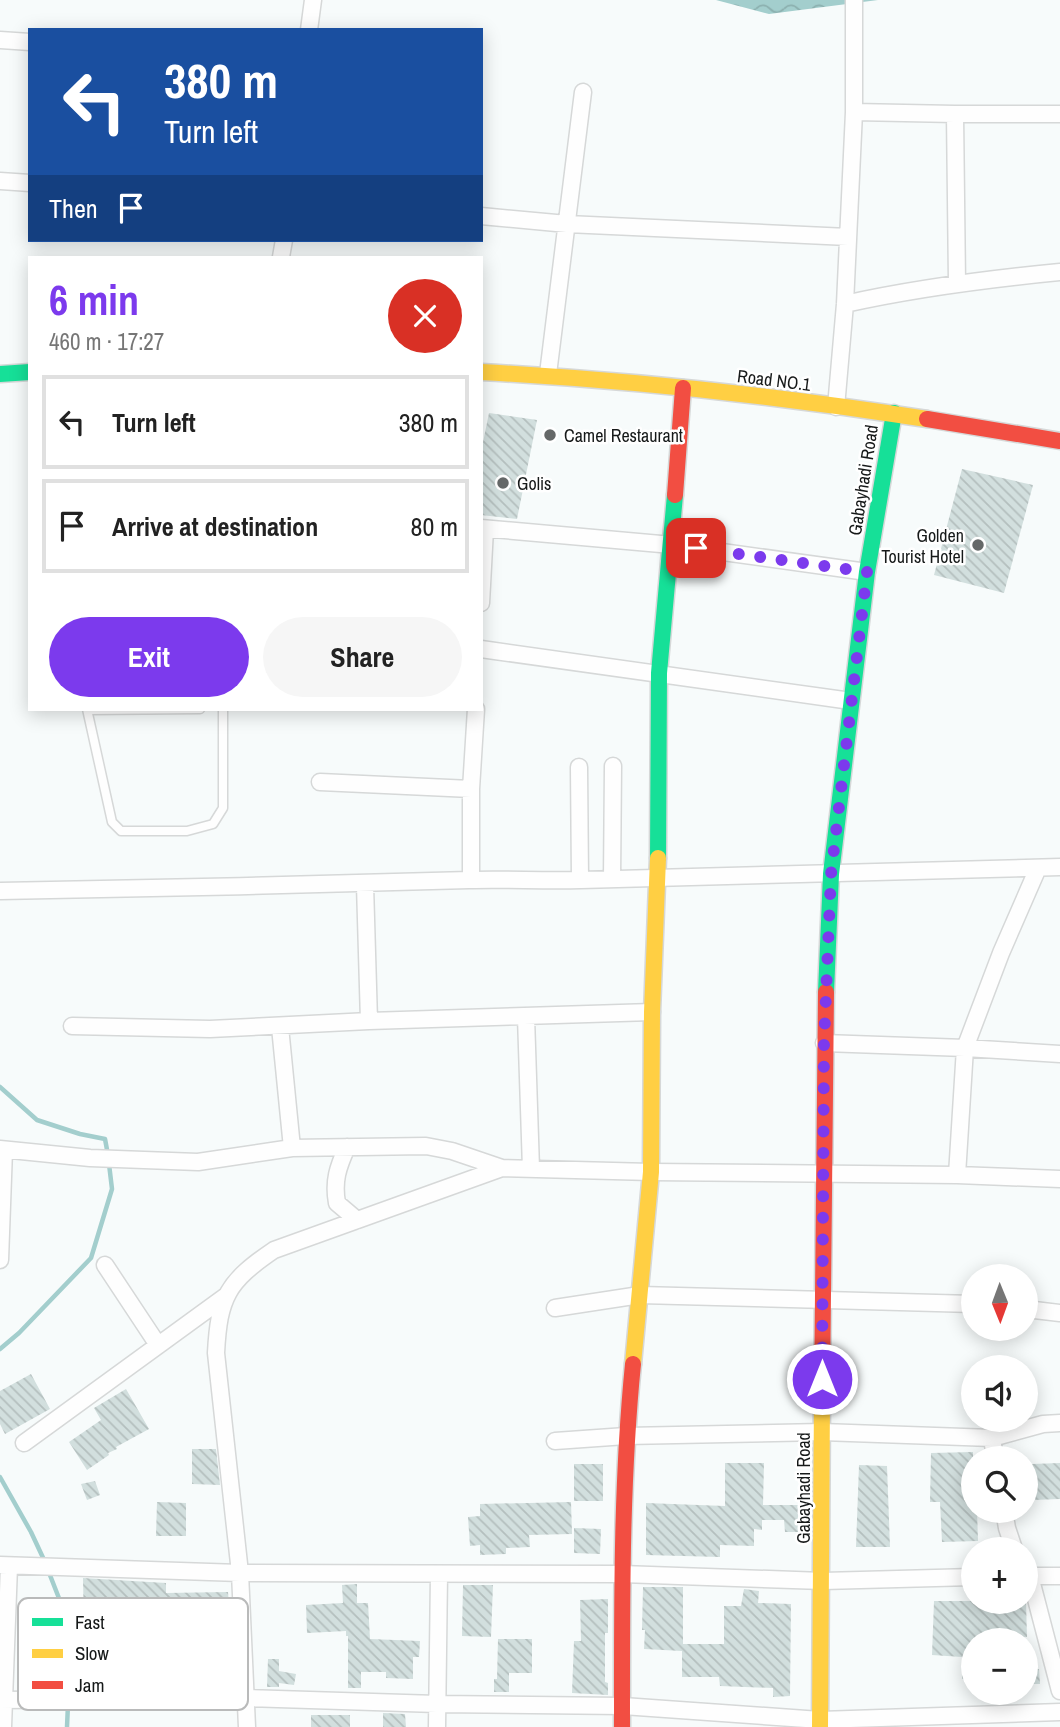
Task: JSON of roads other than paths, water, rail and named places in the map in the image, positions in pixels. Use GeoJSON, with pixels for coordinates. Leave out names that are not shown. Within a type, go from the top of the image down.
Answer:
{"type":"FeatureCollection","features":[{"type":"Feature","properties":{"kind":"main road"},"geometry":{"type":"LineString","coordinates":[[0,374],[28,372]]}},
{"type":"Feature","properties":{"kind":"main road","name":"Road NO.1"},"geometry":{"type":"LineString","coordinates":[[483,375],[548,374],[683,388],[894,413],[1060,441]]}},
{"type":"Feature","properties":{"kind":"main road"},"geometry":{"type":"LineString","coordinates":[[622,1727],[622,1574],[626,1436],[650,1172],[652,1012],[658,876],[659,673],[672,545],[683,388]]}},
{"type":"Feature","properties":{"kind":"main road","name":"Gabayhadi Road"},"geometry":{"type":"LineString","coordinates":[[820,1723],[823,1581],[824,1043],[831,874],[867,572],[894,413]]}},
{"type":"Feature","properties":{"kind":"street"},"geometry":{"type":"LineString","coordinates":[[309,28],[313,0]]}},
{"type":"Feature","properties":{"kind":"street"},"geometry":{"type":"LineString","coordinates":[[836,407],[845,304],[854,112],[854,0]]}},
{"type":"Feature","properties":{"kind":"street"},"geometry":{"type":"LineString","coordinates":[[0,40],[28,42]]}},
{"type":"Feature","properties":{"kind":"street"},"geometry":{"type":"LineString","coordinates":[[548,374],[583,92]]}},
{"type":"Feature","properties":{"kind":"street"},"geometry":{"type":"LineString","coordinates":[[854,112],[1060,117]]}},
{"type":"Feature","properties":{"kind":"street"},"geometry":{"type":"LineString","coordinates":[[955,114],[957,283]]}},
{"type":"Feature","properties":{"kind":"street"},"geometry":{"type":"LineString","coordinates":[[0,181],[28,183]]}},
{"type":"Feature","properties":{"kind":"street"},"geometry":{"type":"LineString","coordinates":[[483,216],[567,224],[848,237]]}},
{"type":"Feature","properties":{"kind":"street"},"geometry":{"type":"LineString","coordinates":[[845,304],[892,293],[957,283],[1060,272]]}},
{"type":"Feature","properties":{"kind":"street"},"geometry":{"type":"LineString","coordinates":[[483,528],[672,545],[867,572]]}},
{"type":"Feature","properties":{"kind":"street"},"geometry":{"type":"LineString","coordinates":[[483,649],[850,701]]}},
{"type":"Feature","properties":{"kind":"street"},"geometry":{"type":"LineString","coordinates":[[471,880],[471,789],[476,711]]}},
{"type":"Feature","properties":{"kind":"street"},"geometry":{"type":"LineString","coordinates":[[612,878],[613,766]]}},
{"type":"Feature","properties":{"kind":"street"},"geometry":{"type":"LineString","coordinates":[[579,767],[580,880]]}},
{"type":"Feature","properties":{"kind":"street"},"geometry":{"type":"LineString","coordinates":[[320,782],[471,789]]}},
{"type":"Feature","properties":{"kind":"street"},"geometry":{"type":"LineString","coordinates":[[0,891],[365,885],[471,880],[580,880],[1060,867]]}},
{"type":"Feature","properties":{"kind":"street"},"geometry":{"type":"LineString","coordinates":[[957,1175],[965,1048],[1001,953],[1038,868]]}},
{"type":"Feature","properties":{"kind":"street"},"geometry":{"type":"LineString","coordinates":[[365,885],[369,1021]]}},
{"type":"Feature","properties":{"kind":"street"},"geometry":{"type":"LineString","coordinates":[[72,1026],[210,1029],[652,1012]]}},
{"type":"Feature","properties":{"kind":"street"},"geometry":{"type":"LineString","coordinates":[[526,1017],[531,1169]]}},
{"type":"Feature","properties":{"kind":"street"},"geometry":{"type":"LineString","coordinates":[[279,1027],[292,1149]]}},
{"type":"Feature","properties":{"kind":"street"},"geometry":{"type":"LineString","coordinates":[[824,1043],[1060,1054]]}},
{"type":"Feature","properties":{"kind":"street"},"geometry":{"type":"LineString","coordinates":[[0,1260],[2,1149],[90,1158],[198,1162],[292,1149],[426,1146],[452,1151],[502,1168],[650,1172],[825,1172],[1060,1179]]}},
{"type":"Feature","properties":{"kind":"street"},"geometry":{"type":"LineString","coordinates":[[347,1147],[336,1171],[334,1188],[337,1203],[357,1220]]}},
{"type":"Feature","properties":{"kind":"street"},"geometry":{"type":"LineString","coordinates":[[241,1598],[216,1353],[219,1315],[233,1283],[246,1269],[274,1250],[502,1168]]}},
{"type":"Feature","properties":{"kind":"street"},"geometry":{"type":"LineString","coordinates":[[105,1265],[158,1345]]}},
{"type":"Feature","properties":{"kind":"street"},"geometry":{"type":"LineString","coordinates":[[24,1443],[227,1295]]}},
{"type":"Feature","properties":{"kind":"street"},"geometry":{"type":"LineString","coordinates":[[555,1308],[640,1295],[961,1304]]}},
{"type":"Feature","properties":{"kind":"street"},"geometry":{"type":"LineString","coordinates":[[1038,1310],[1060,1313]]}},
{"type":"Feature","properties":{"kind":"street"},"geometry":{"type":"LineString","coordinates":[[555,1441],[626,1436],[822,1432],[992,1438],[1042,1424],[1060,1423]]}},
{"type":"Feature","properties":{"kind":"street"},"geometry":{"type":"LineString","coordinates":[[992,1438],[993,1446]]}},
{"type":"Feature","properties":{"kind":"street"},"geometry":{"type":"LineString","coordinates":[[3,1727],[4,1566],[240,1573],[622,1574],[823,1581],[961,1577]]}},
{"type":"Feature","properties":{"kind":"street"},"geometry":{"type":"LineString","coordinates":[[437,1727],[439,1574]]}},
{"type":"Feature","properties":{"kind":"street"},"geometry":{"type":"LineString","coordinates":[[1038,1574],[1060,1576]]}},
{"type":"Feature","properties":{"kind":"street"},"geometry":{"type":"LineString","coordinates":[[1038,1612],[1060,1691]]}},
{"type":"Feature","properties":{"kind":"street"},"geometry":{"type":"LineString","coordinates":[[248,1698],[623,1706],[820,1723],[1060,1712]]}},
{"type":"Feature","properties":{"kind":"lane"},"geometry":{"type":"LineString","coordinates":[[88,711],[112,822],[121,831],[187,831],[213,824],[223,808],[223,711]]}},
{"type":"Feature","properties":{"kind":"lane"},"geometry":{"type":"LineString","coordinates":[[107,711],[144,711]]}},
{"type":"Feature","properties":{"kind":"water"},"geometry":{"type":"Polygon","coordinates":[[[716,0],[878,0],[769,14],[716,0]]]}},
{"type":"Feature","properties":{"kind":"waterway"},"geometry":{"type":"LineString","coordinates":[[0,1087],[37,1120],[105,1139],[108,1155]]}},
{"type":"Feature","properties":{"kind":"waterway"},"geometry":{"type":"LineString","coordinates":[[0,1349],[19,1333],[91,1258],[112,1189],[109,1164]]}},
{"type":"Feature","properties":{"kind":"waterway"},"geometry":{"type":"LineString","coordinates":[[0,1477],[45,1562]]}},
{"type":"Feature","properties":{"kind":"waterway"},"geometry":{"type":"LineString","coordinates":[[48,1570],[59,1598]]}},
{"type":"Feature","properties":{"kind":"waterway"},"geometry":{"type":"LineString","coordinates":[[67,1727],[68,1710]]}},
{"type":"Feature","properties":{"kind":"place","name":"Camel Restaurant"},"geometry":{"type":"Point","coordinates":[550,435]}},
{"type":"Feature","properties":{"kind":"place","name":"Golis"},"geometry":{"type":"Point","coordinates":[503,483]}},
{"type":"Feature","properties":{"kind":"place","name":"Golden Tourist Hotel"},"geometry":{"type":"Point","coordinates":[978,545]}}]}
